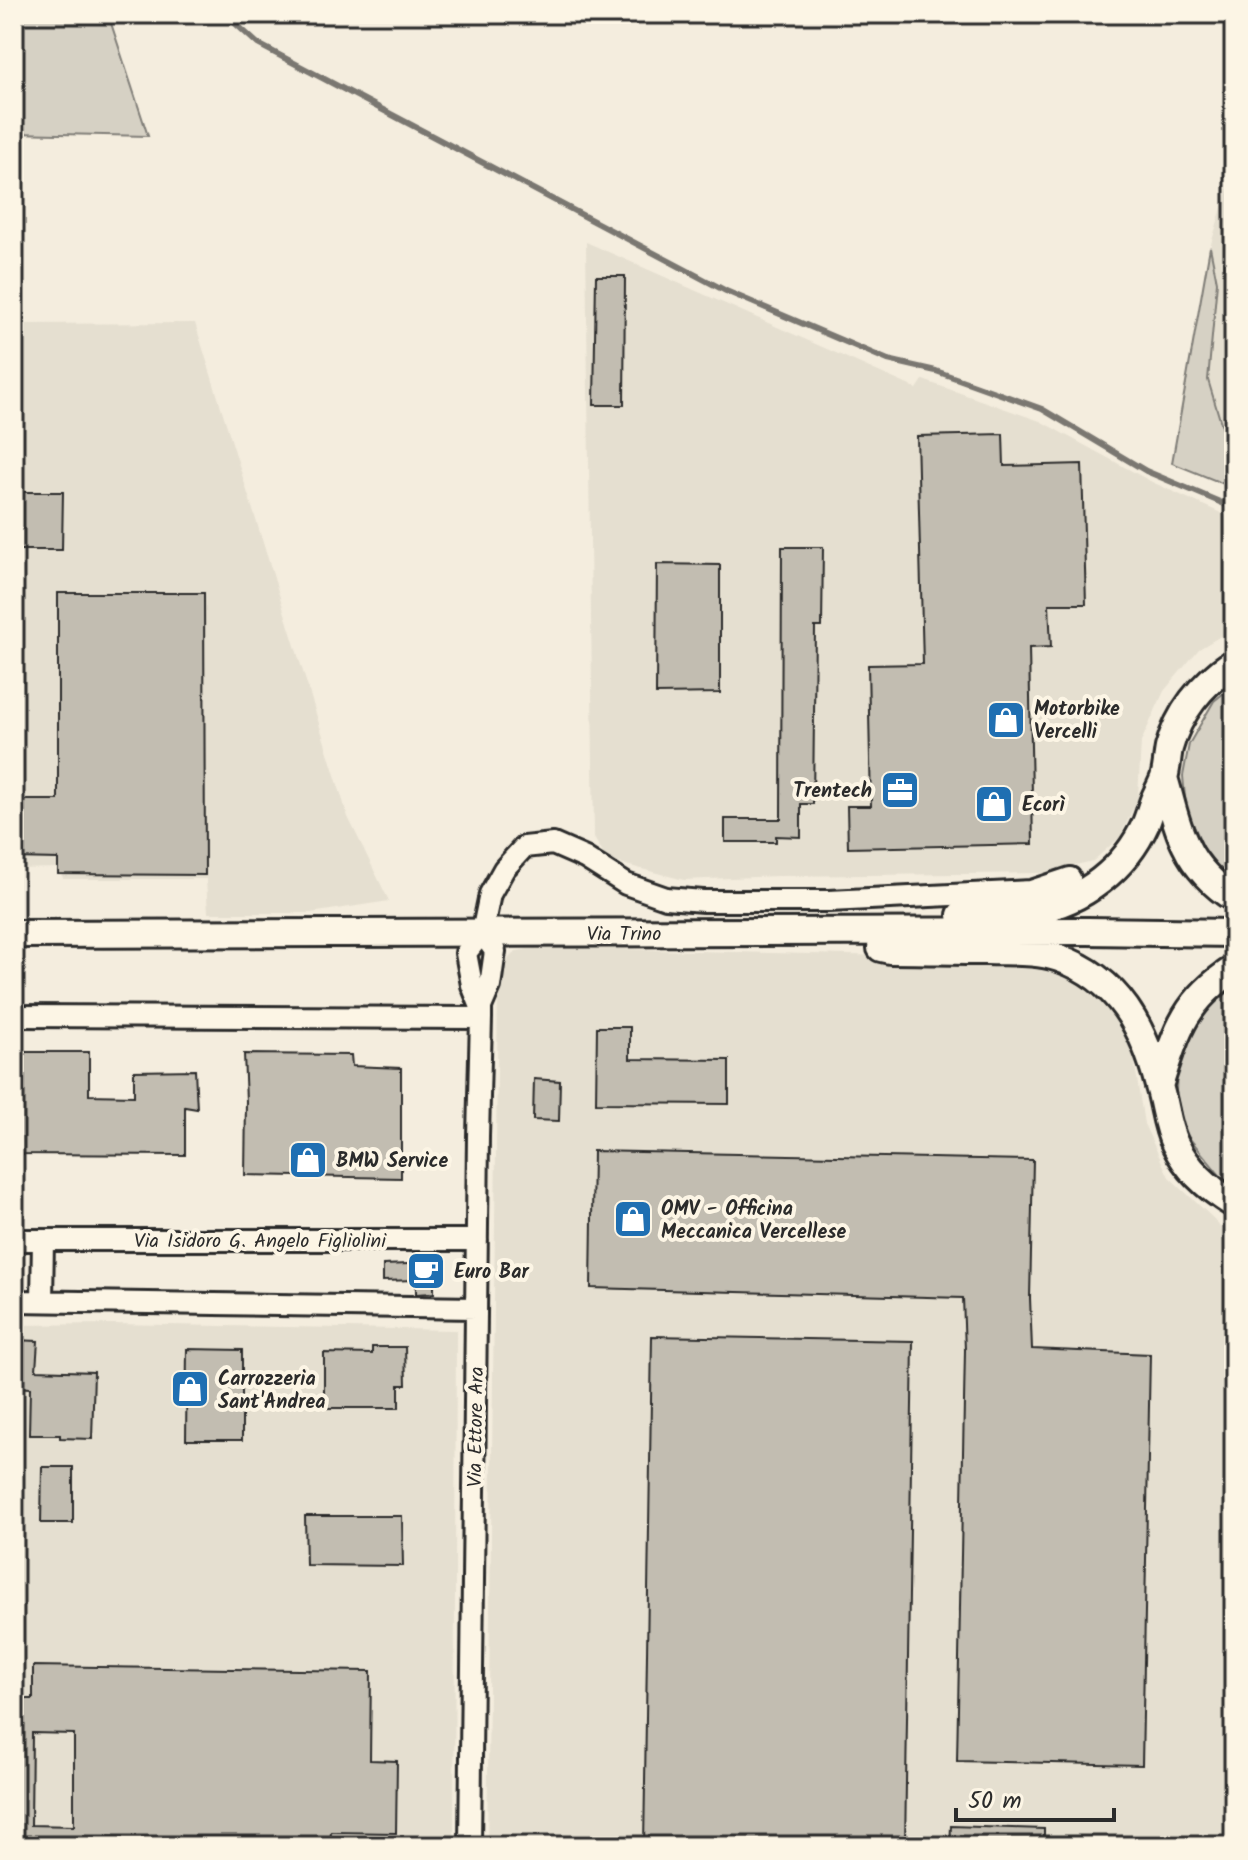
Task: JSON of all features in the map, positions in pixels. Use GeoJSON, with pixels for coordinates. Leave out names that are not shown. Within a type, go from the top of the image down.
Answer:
{"type":"FeatureCollection","features":[{"type":"Feature","properties":{"kind":"main road"},"geometry":{"type":"LineString","coordinates":[[815,933],[890,917],[1036,910],[1068,900],[1093,887],[1116,868],[1146,823],[1164,778],[1169,748],[1179,721],[1215,674],[1234,662]]}},
{"type":"Feature","properties":{"kind":"main road"},"geometry":{"type":"LineString","coordinates":[[1164,778],[1186,848],[1205,873],[1234,898]]}},
{"type":"Feature","properties":{"kind":"main road"},"geometry":{"type":"LineString","coordinates":[[815,933],[890,950],[1033,952],[1058,957],[1083,969],[1119,998],[1135,1020],[1159,1086],[1175,1144],[1211,1190],[1234,1204]]}},
{"type":"Feature","properties":{"kind":"main road","name":"Via Trino"},"geometry":{"type":"LineString","coordinates":[[14,934],[1234,933]]}},
{"type":"Feature","properties":{"kind":"main road"},"geometry":{"type":"LineString","coordinates":[[1159,1086],[1184,1019],[1205,992],[1234,969]]}},
{"type":"Feature","properties":{"kind":"street"},"geometry":{"type":"LineString","coordinates":[[482,933],[490,894],[504,869],[524,847],[553,844],[585,858],[626,884],[666,898],[703,901],[829,901],[1031,891],[1070,878]]}},
{"type":"Feature","properties":{"kind":"street","name":"Via Ettore Ara"},"geometry":{"type":"LineString","coordinates":[[470,1846],[481,1012],[466,953],[482,933]]}},
{"type":"Feature","properties":{"kind":"street"},"geometry":{"type":"LineString","coordinates":[[14,1016],[481,1012]]}},
{"type":"Feature","properties":{"kind":"street","name":"Via Isidoro G. Angelo Figliolini"},"geometry":{"type":"LineString","coordinates":[[14,1240],[477,1240]]}},
{"type":"Feature","properties":{"kind":"street"},"geometry":{"type":"LineString","coordinates":[[42,1301],[43,1240]]}},
{"type":"Feature","properties":{"kind":"street"},"geometry":{"type":"LineString","coordinates":[[14,1301],[476,1308]]}},
{"type":"Feature","properties":{"kind":"shaded area"},"geometry":{"type":"Polygon","coordinates":[[[14,14],[108,14],[148,136],[14,133],[14,14]]]}},
{"type":"Feature","properties":{"kind":"shaded area"},"geometry":{"type":"Polygon","coordinates":[[[1234,168],[1234,488],[1172,463],[1210,247],[1234,168]]]}},
{"type":"Feature","properties":{"kind":"shaded area"},"geometry":{"type":"Polygon","coordinates":[[[586,242],[917,389],[923,380],[1040,421],[1152,482],[1234,519],[1234,628],[1199,649],[1164,691],[1141,742],[1138,798],[1120,837],[1093,861],[1041,873],[684,880],[607,860],[594,838],[586,242]]]}},
{"type":"Feature","properties":{"kind":"shaded area"},"geometry":{"type":"Polygon","coordinates":[[[1210,247],[1217,282],[1208,380],[1224,433],[1234,443],[1234,488],[1172,463],[1210,247]]]}},
{"type":"Feature","properties":{"kind":"shaded area"},"geometry":{"type":"Polygon","coordinates":[[[195,323],[348,817],[389,901],[311,913],[208,913],[206,879],[63,879],[61,868],[14,869],[14,324],[195,323]]]}},
{"type":"Feature","properties":{"kind":"shaded area"},"geometry":{"type":"Polygon","coordinates":[[[1234,685],[1234,881],[1225,876],[1203,847],[1186,808],[1183,776],[1189,744],[1214,701],[1234,685]]]}},
{"type":"Feature","properties":{"kind":"shaded area"},"geometry":{"type":"Polygon","coordinates":[[[541,947],[1041,960],[1078,977],[1107,1003],[1131,1040],[1144,1124],[1169,1177],[1214,1219],[1234,1246],[1234,1846],[487,1846],[498,991],[504,963],[516,951],[541,947]]]}},
{"type":"Feature","properties":{"kind":"shaded area"},"geometry":{"type":"Polygon","coordinates":[[[1234,987],[1234,1185],[1223,1179],[1185,1133],[1176,1093],[1177,1067],[1191,1023],[1234,987]]]}},
{"type":"Feature","properties":{"kind":"shaded area"},"geometry":{"type":"Polygon","coordinates":[[[14,1325],[456,1330],[454,1846],[14,1846],[14,1325]]]}},
{"type":"Feature","properties":{"kind":"building"},"geometry":{"type":"Polygon","coordinates":[[[596,276],[625,276],[624,405],[594,405],[596,276]]]}},
{"type":"Feature","properties":{"kind":"building"},"geometry":{"type":"Polygon","coordinates":[[[1003,434],[1004,466],[1082,464],[1086,604],[1049,604],[1051,647],[1029,648],[1033,844],[848,848],[847,806],[871,806],[868,665],[923,664],[917,436],[1003,434]]]}},
{"type":"Feature","properties":{"kind":"building"},"geometry":{"type":"Polygon","coordinates":[[[14,492],[63,492],[62,550],[14,550],[14,492]]]}},
{"type":"Feature","properties":{"kind":"building"},"geometry":{"type":"Polygon","coordinates":[[[782,547],[823,547],[822,627],[815,627],[813,804],[801,804],[801,837],[776,836],[776,842],[725,842],[725,819],[781,819],[782,547]]]}},
{"type":"Feature","properties":{"kind":"building"},"geometry":{"type":"Polygon","coordinates":[[[657,564],[720,565],[720,693],[656,694],[657,564]]]}},
{"type":"Feature","properties":{"kind":"building"},"geometry":{"type":"Polygon","coordinates":[[[58,593],[204,593],[205,875],[58,874],[58,859],[14,858],[14,800],[58,800],[58,593]]]}},
{"type":"Feature","properties":{"kind":"building"},"geometry":{"type":"Polygon","coordinates":[[[597,1027],[630,1027],[630,1059],[729,1060],[729,1104],[596,1103],[597,1027]]]}},
{"type":"Feature","properties":{"kind":"building"},"geometry":{"type":"Polygon","coordinates":[[[14,1052],[89,1052],[89,1095],[134,1096],[134,1071],[195,1070],[197,1109],[185,1107],[185,1155],[14,1154],[14,1052]]]}},
{"type":"Feature","properties":{"kind":"building"},"geometry":{"type":"Polygon","coordinates":[[[244,1054],[351,1055],[352,1066],[401,1068],[401,1178],[245,1175],[244,1054]]]}},
{"type":"Feature","properties":{"kind":"building"},"geometry":{"type":"Polygon","coordinates":[[[534,1079],[560,1081],[559,1121],[533,1120],[534,1079]]]}},
{"type":"Feature","properties":{"kind":"building"},"geometry":{"type":"Polygon","coordinates":[[[593,1151],[1033,1160],[1032,1349],[1150,1354],[1142,1765],[957,1761],[965,1350],[963,1298],[591,1288],[593,1151]]]}},
{"type":"Feature","properties":{"kind":"building"},"geometry":{"type":"Polygon","coordinates":[[[434,1263],[434,1293],[416,1294],[416,1280],[383,1281],[383,1265],[434,1263]]]}},
{"type":"Feature","properties":{"kind":"building"},"geometry":{"type":"Polygon","coordinates":[[[652,1336],[913,1341],[905,1846],[644,1846],[652,1336]]]}},
{"type":"Feature","properties":{"kind":"building"},"geometry":{"type":"Polygon","coordinates":[[[14,1340],[38,1341],[36,1370],[94,1372],[92,1439],[29,1435],[30,1388],[14,1387],[14,1340]]]}},
{"type":"Feature","properties":{"kind":"building"},"geometry":{"type":"Polygon","coordinates":[[[372,1347],[405,1347],[406,1385],[399,1385],[399,1408],[324,1408],[324,1353],[372,1354],[372,1347]]]}},
{"type":"Feature","properties":{"kind":"building"},"geometry":{"type":"Polygon","coordinates":[[[187,1349],[242,1350],[242,1440],[186,1440],[187,1349]]]}},
{"type":"Feature","properties":{"kind":"building"},"geometry":{"type":"Polygon","coordinates":[[[42,1467],[73,1467],[73,1523],[41,1523],[42,1467]]]}},
{"type":"Feature","properties":{"kind":"building"},"geometry":{"type":"Polygon","coordinates":[[[305,1516],[402,1516],[403,1566],[306,1565],[305,1516]]]}},
{"type":"Feature","properties":{"kind":"building"},"geometry":{"type":"Polygon","coordinates":[[[33,1666],[371,1671],[370,1760],[397,1761],[396,1833],[331,1832],[330,1846],[14,1846],[14,1699],[33,1699],[33,1666]],[[32,1733],[31,1825],[74,1826],[74,1734],[32,1733]]]}},
{"type":"Feature","properties":{"kind":"building"},"geometry":{"type":"Polygon","coordinates":[[[951,1826],[1044,1829],[1044,1846],[950,1846],[951,1826]]]}},
{"type":"Feature","properties":{"kind":"waterway"},"geometry":{"type":"LineString","coordinates":[[225,14],[258,44],[726,291],[888,360],[936,371],[1042,409],[1146,471],[1234,508]]}},
{"type":"Feature","properties":{"kind":"place","name":"Motorbike Vercelli"},"geometry":{"type":"Point","coordinates":[1006,720]}},
{"type":"Feature","properties":{"kind":"place","name":"Trentech"},"geometry":{"type":"Point","coordinates":[900,790]}},
{"type":"Feature","properties":{"kind":"place","name":"Ecorì"},"geometry":{"type":"Point","coordinates":[994,804]}},
{"type":"Feature","properties":{"kind":"place","name":"BMW Service"},"geometry":{"type":"Point","coordinates":[308,1160]}},
{"type":"Feature","properties":{"kind":"place","name":"OMV - Officina Meccanica Vercellese"},"geometry":{"type":"Point","coordinates":[633,1219]}},
{"type":"Feature","properties":{"kind":"place","name":"Euro Bar"},"geometry":{"type":"Point","coordinates":[426,1271]}},
{"type":"Feature","properties":{"kind":"place","name":"Carrozzeria Sant'Andrea"},"geometry":{"type":"Point","coordinates":[190,1389]}}]}
